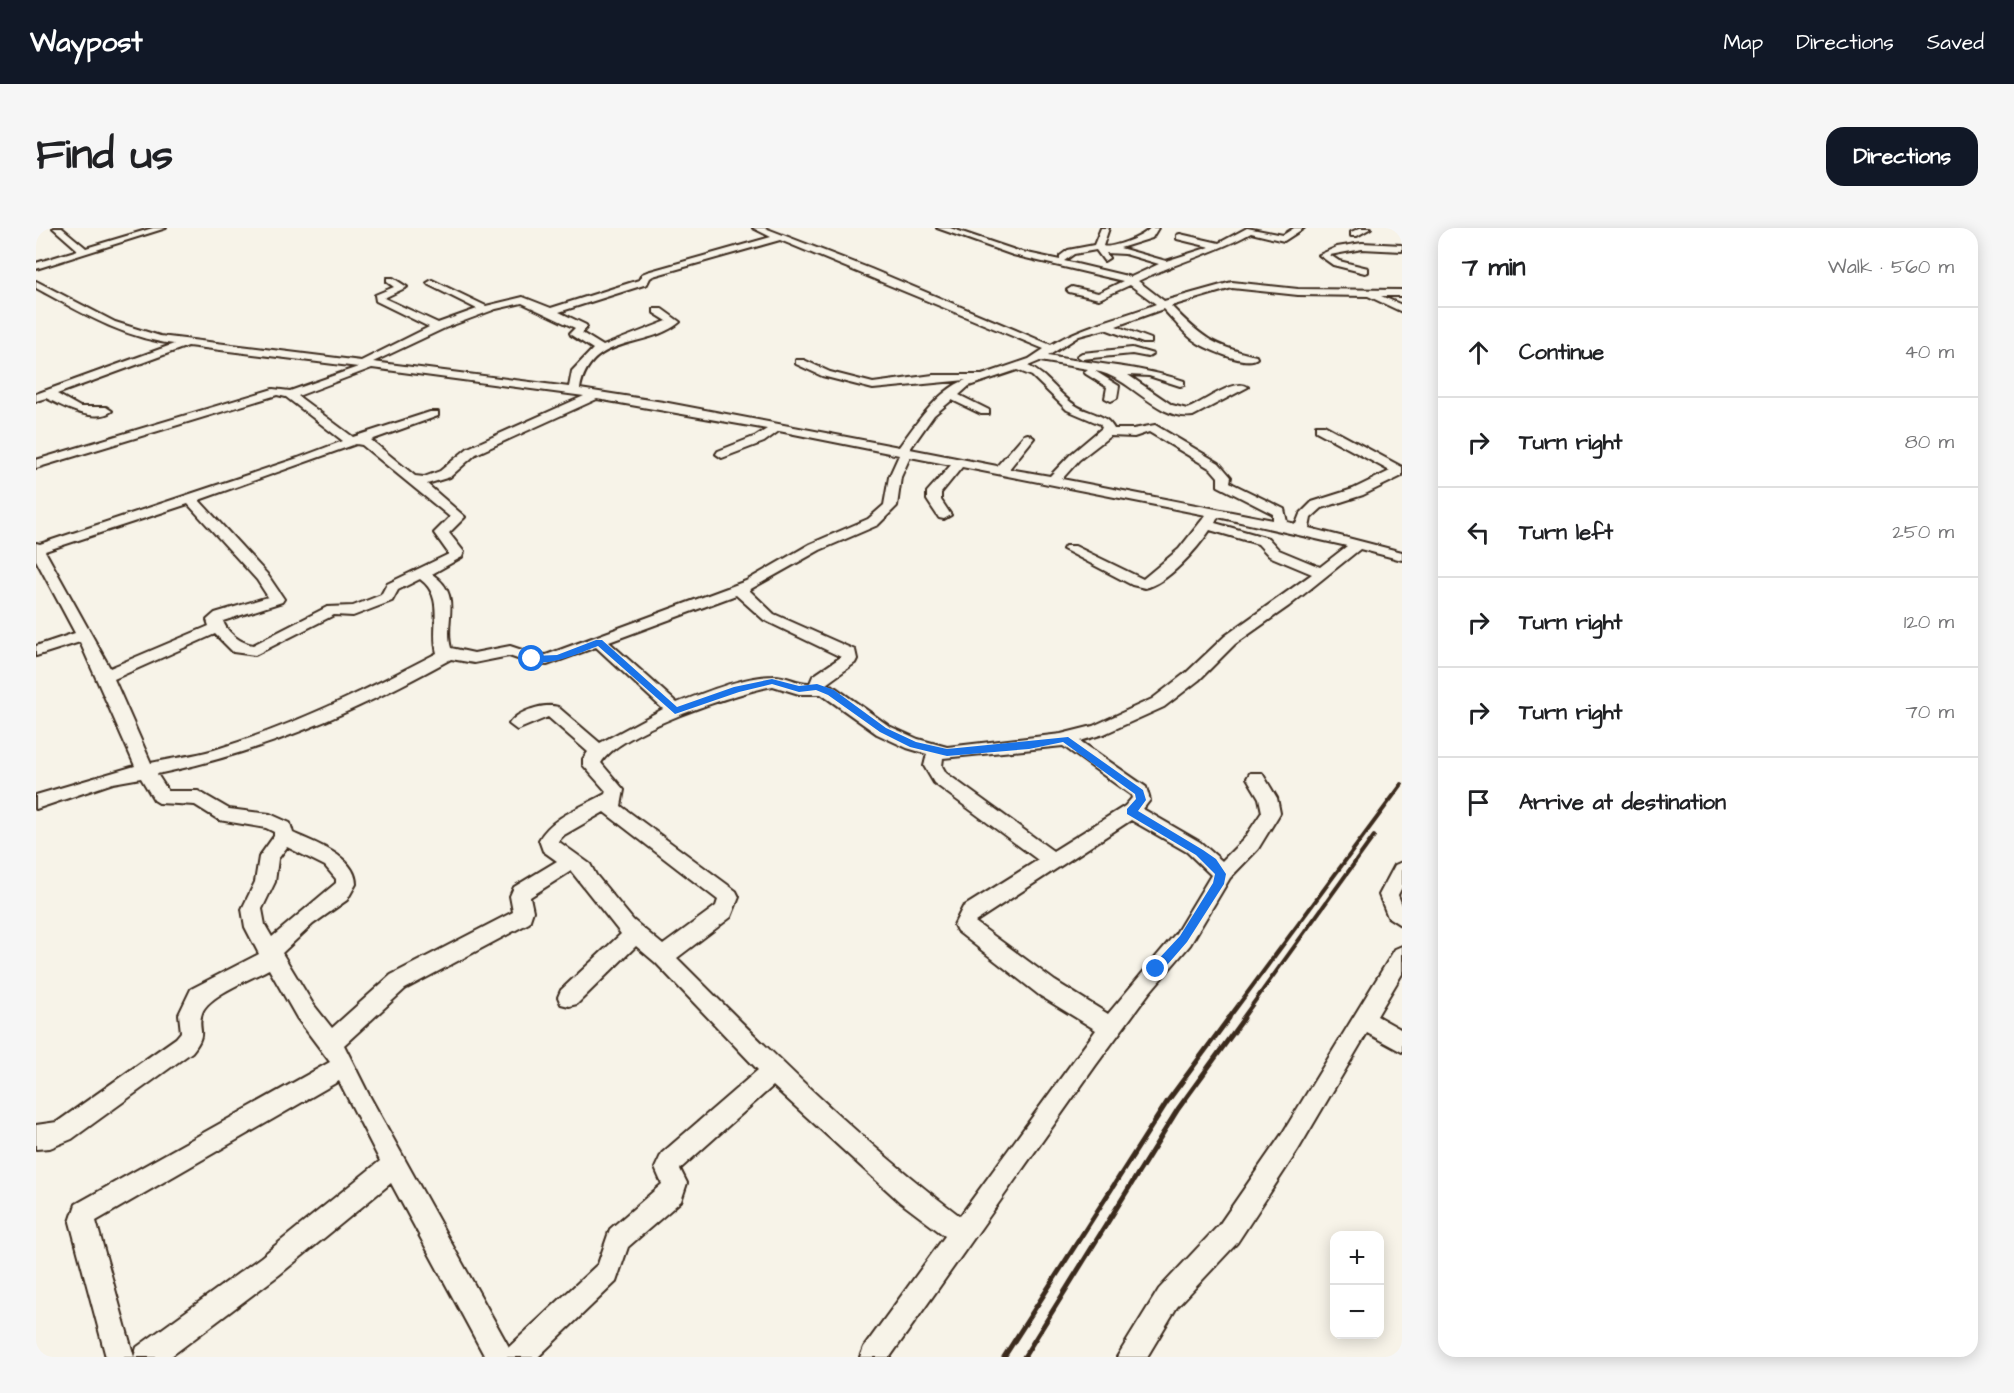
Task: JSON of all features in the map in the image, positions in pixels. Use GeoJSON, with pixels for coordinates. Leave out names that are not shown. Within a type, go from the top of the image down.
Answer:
{"type":"FeatureCollection","features":[{"type":"Feature","properties":{"kind":"street"},"geometry":{"type":"LineString","coordinates":[[57,228],[84,251]]}},
{"type":"Feature","properties":{"kind":"street"},"geometry":{"type":"LineString","coordinates":[[36,266],[162,228]]}},
{"type":"Feature","properties":{"kind":"street"},"geometry":{"type":"LineString","coordinates":[[758,228],[1052,349],[1087,357],[1132,351],[1148,354]]}},
{"type":"Feature","properties":{"kind":"street"},"geometry":{"type":"LineString","coordinates":[[941,228],[1016,253],[1116,274],[1132,280],[1164,305],[1197,338],[1237,356],[1252,358]]}},
{"type":"Feature","properties":{"kind":"street"},"geometry":{"type":"LineString","coordinates":[[1063,258],[1071,252],[1104,249],[1149,236],[1154,228]]}},
{"type":"Feature","properties":{"kind":"street"},"geometry":{"type":"LineString","coordinates":[[1072,290],[1097,296],[1167,264],[1220,246],[1252,229],[1284,238],[1300,228]]}},
{"type":"Feature","properties":{"kind":"street"},"geometry":{"type":"LineString","coordinates":[[1354,234],[1367,228]]}},
{"type":"Feature","properties":{"kind":"street"},"geometry":{"type":"LineString","coordinates":[[1109,229],[1104,249],[1106,265],[1116,274]]}},
{"type":"Feature","properties":{"kind":"street"},"geometry":{"type":"LineString","coordinates":[[549,312],[644,282],[645,276],[650,274],[780,237]]}},
{"type":"Feature","properties":{"kind":"street"},"geometry":{"type":"LineString","coordinates":[[1180,237],[1220,246]]}},
{"type":"Feature","properties":{"kind":"street"},"geometry":{"type":"LineString","coordinates":[[1365,270],[1336,263],[1324,255],[1335,250],[1365,245],[1402,248]]}},
{"type":"Feature","properties":{"kind":"street"},"geometry":{"type":"LineString","coordinates":[[1104,249],[1134,253],[1167,264]]}},
{"type":"Feature","properties":{"kind":"street"},"geometry":{"type":"LineString","coordinates":[[390,280],[402,287],[378,297],[378,300],[439,328]]}},
{"type":"Feature","properties":{"kind":"street"},"geometry":{"type":"LineString","coordinates":[[432,283],[485,309]]}},
{"type":"Feature","properties":{"kind":"street"},"geometry":{"type":"LineString","coordinates":[[40,285],[131,332],[185,343],[663,405],[1281,525],[1402,555]]}},
{"type":"Feature","properties":{"kind":"street"},"geometry":{"type":"LineString","coordinates":[[36,802],[104,779],[215,756],[293,728],[368,697],[445,654],[454,652],[474,658],[510,651],[532,659],[547,660],[765,578],[815,547],[862,528],[881,517],[890,506],[895,477],[904,452],[923,421],[950,395],[965,384],[1039,358],[1075,334],[1107,326],[1198,292],[1232,285],[1298,292],[1402,293]]}},
{"type":"Feature","properties":{"kind":"street"},"geometry":{"type":"LineString","coordinates":[[1363,292],[1402,309]]}},
{"type":"Feature","properties":{"kind":"street"},"geometry":{"type":"LineString","coordinates":[[290,395],[367,366],[382,352],[485,309],[522,300],[582,327],[575,333],[595,344],[599,351]]}},
{"type":"Feature","properties":{"kind":"street"},"geometry":{"type":"LineString","coordinates":[[574,392],[578,371],[599,351],[675,322],[658,311]]}},
{"type":"Feature","properties":{"kind":"street"},"geometry":{"type":"LineString","coordinates":[[1107,326],[1147,341]]}},
{"type":"Feature","properties":{"kind":"street"},"geometry":{"type":"LineString","coordinates":[[42,396],[185,343]]}},
{"type":"Feature","properties":{"kind":"street"},"geometry":{"type":"LineString","coordinates":[[1039,358],[1113,370],[1150,372],[1180,383]]}},
{"type":"Feature","properties":{"kind":"street"},"geometry":{"type":"LineString","coordinates":[[800,362],[826,374],[873,386],[933,378],[985,376]]}},
{"type":"Feature","properties":{"kind":"street"},"geometry":{"type":"LineString","coordinates":[[1075,364],[1113,386],[1112,398]]}},
{"type":"Feature","properties":{"kind":"street"},"geometry":{"type":"LineString","coordinates":[[1017,366],[1036,374],[1071,408],[1104,422],[1108,428],[1075,457],[1054,480]]}},
{"type":"Feature","properties":{"kind":"street"},"geometry":{"type":"LineString","coordinates":[[1113,370],[1168,407],[1186,413],[1193,412],[1210,400],[1242,387]]}},
{"type":"Feature","properties":{"kind":"street"},"geometry":{"type":"LineString","coordinates":[[36,464],[273,391],[290,395],[416,482],[459,519],[441,533],[457,555],[392,587],[387,598],[365,608],[352,611],[332,610],[255,650],[239,648],[216,627],[215,621],[220,616],[277,597],[262,577],[191,499]]}},
{"type":"Feature","properties":{"kind":"street"},"geometry":{"type":"LineString","coordinates":[[416,482],[445,474],[471,451],[577,405],[594,395]]}},
{"type":"Feature","properties":{"kind":"street"},"geometry":{"type":"LineString","coordinates":[[950,395],[985,412]]}},
{"type":"Feature","properties":{"kind":"street"},"geometry":{"type":"LineString","coordinates":[[42,396],[78,410],[106,411]]}},
{"type":"Feature","properties":{"kind":"street"},"geometry":{"type":"LineString","coordinates":[[434,414],[191,499],[36,549],[84,635],[155,789],[165,798],[198,798],[234,818],[270,821],[283,828],[284,837],[269,856],[265,882],[252,909],[255,927],[305,1011],[331,1043],[394,1164],[502,1356],[607,1273],[613,1263],[614,1250],[619,1238],[672,1192],[675,1183],[667,1168],[671,1161],[775,1070]]}},
{"type":"Feature","properties":{"kind":"street"},"geometry":{"type":"LineString","coordinates":[[722,454],[760,439],[776,428]]}},
{"type":"Feature","properties":{"kind":"street"},"geometry":{"type":"LineString","coordinates":[[1106,432],[1134,433],[1148,428],[1154,429],[1181,448],[1221,470],[1225,485],[1279,512],[1281,525]]}},
{"type":"Feature","properties":{"kind":"street"},"geometry":{"type":"LineString","coordinates":[[1320,428],[1401,472]]}},
{"type":"Feature","properties":{"kind":"street"},"geometry":{"type":"LineString","coordinates":[[1002,470],[1028,438]]}},
{"type":"Feature","properties":{"kind":"street"},"geometry":{"type":"LineString","coordinates":[[944,515],[934,500],[934,492],[960,462]]}},
{"type":"Feature","properties":{"kind":"street"},"geometry":{"type":"LineString","coordinates":[[1301,530],[1305,517],[1317,505],[1358,492],[1401,472]]}},
{"type":"Feature","properties":{"kind":"street"},"geometry":{"type":"LineString","coordinates":[[1070,549],[1145,584],[1192,544],[1214,512]]}},
{"type":"Feature","properties":{"kind":"street"},"geometry":{"type":"LineString","coordinates":[[1207,525],[1263,541],[1274,553],[1323,573]]}},
{"type":"Feature","properties":{"kind":"street"},"geometry":{"type":"LineString","coordinates":[[663,957],[724,911],[729,897],[614,811],[610,805],[615,797],[612,786],[592,765],[592,759],[647,722],[737,689],[772,681],[799,689],[817,687],[831,693],[883,730],[913,744],[936,751],[947,753],[1029,746],[1065,739],[1098,730],[1158,703],[1193,676],[1230,640],[1323,573],[1358,544]]}},
{"type":"Feature","properties":{"kind":"street"},"geometry":{"type":"LineString","coordinates":[[420,572],[436,581],[444,606],[442,643],[445,654]]}},
{"type":"Feature","properties":{"kind":"street"},"geometry":{"type":"LineString","coordinates":[[739,588],[769,617],[849,654],[849,659],[819,680],[817,687]]}},
{"type":"Feature","properties":{"kind":"street"},"geometry":{"type":"LineString","coordinates":[[104,677],[216,627]]}},
{"type":"Feature","properties":{"kind":"street"},"geometry":{"type":"LineString","coordinates":[[36,651],[84,635]]}},
{"type":"Feature","properties":{"kind":"street"},"geometry":{"type":"LineString","coordinates":[[599,642],[675,711]]}},
{"type":"Feature","properties":{"kind":"street"},"geometry":{"type":"LineString","coordinates":[[517,724],[541,712],[552,711],[600,753]]}},
{"type":"Feature","properties":{"kind":"street"},"geometry":{"type":"LineString","coordinates":[[1065,739],[1140,792],[1141,800],[1131,811],[970,913],[964,925],[1047,988],[1111,1027]]}},
{"type":"Feature","properties":{"kind":"street"},"geometry":{"type":"LineString","coordinates":[[936,751],[933,766],[940,778],[1051,860]]}},
{"type":"Feature","properties":{"kind":"street"},"geometry":{"type":"LineString","coordinates":[[873,1357],[1111,1027],[1142,986],[1184,939],[1218,884],[1221,874],[1251,844],[1271,813],[1268,798],[1256,778]]}},
{"type":"Feature","properties":{"kind":"street"},"geometry":{"type":"LineString","coordinates":[[615,797],[550,836],[550,846],[583,869],[594,887],[635,934],[663,957],[775,1070],[909,1193],[962,1233]]}},
{"type":"Feature","properties":{"kind":"street"},"geometry":{"type":"LineString","coordinates":[[1131,811],[1199,852],[1212,862],[1221,874]]}},
{"type":"Feature","properties":{"kind":"street"},"geometry":{"type":"LineString","coordinates":[[36,1137],[50,1136],[64,1131],[184,1045],[192,1035],[190,1014],[199,996],[271,954],[306,918],[340,894],[346,884],[346,878],[333,861],[284,837]]}},
{"type":"Feature","properties":{"kind":"street"},"geometry":{"type":"LineString","coordinates":[[331,1043],[399,982],[522,918],[524,910],[519,900],[521,893],[572,861]]}},
{"type":"Feature","properties":{"kind":"street"},"geometry":{"type":"LineString","coordinates":[[1402,870],[1388,892],[1387,899],[1391,908],[1402,918]]}},
{"type":"Feature","properties":{"kind":"street"},"geometry":{"type":"LineString","coordinates":[[569,997],[635,934]]}},
{"type":"Feature","properties":{"kind":"street"},"geometry":{"type":"LineString","coordinates":[[1131,1357],[1168,1298],[1227,1234],[1278,1161],[1402,955]]}},
{"type":"Feature","properties":{"kind":"street"},"geometry":{"type":"LineString","coordinates":[[1362,1019],[1402,1042]]}},
{"type":"Feature","properties":{"kind":"street"},"geometry":{"type":"LineString","coordinates":[[120,1357],[83,1222],[85,1214],[343,1067]]}},
{"type":"Feature","properties":{"kind":"street"},"geometry":{"type":"LineString","coordinates":[[147,1357],[270,1266],[394,1164]]}},
{"type":"Feature","properties":{"kind":"railway"},"geometry":{"type":"LineString","coordinates":[[1228,1019],[1402,784]]}},
{"type":"Feature","properties":{"kind":"railway"},"geometry":{"type":"LineString","coordinates":[[1242,1019],[1374,836]]}},
{"type":"Feature","properties":{"kind":"railway"},"geometry":{"type":"LineString","coordinates":[[1004,1357],[1167,1102],[1229,1018]]}},
{"type":"Feature","properties":{"kind":"railway"},"geometry":{"type":"LineString","coordinates":[[1024,1357],[1178,1109],[1244,1018]]}},
{"type":"Feature","properties":{"kind":"route"},"geometry":{"type":"LineString","coordinates":[[532,659],[540,661],[558,658],[599,642],[675,711],[737,689],[772,681],[789,684],[799,689],[822,688],[883,730],[913,744],[947,753],[1029,746],[1065,739],[1140,792],[1141,800],[1131,811],[1179,838],[1212,862],[1221,874],[1218,884],[1184,939],[1156,969]]}}]}
